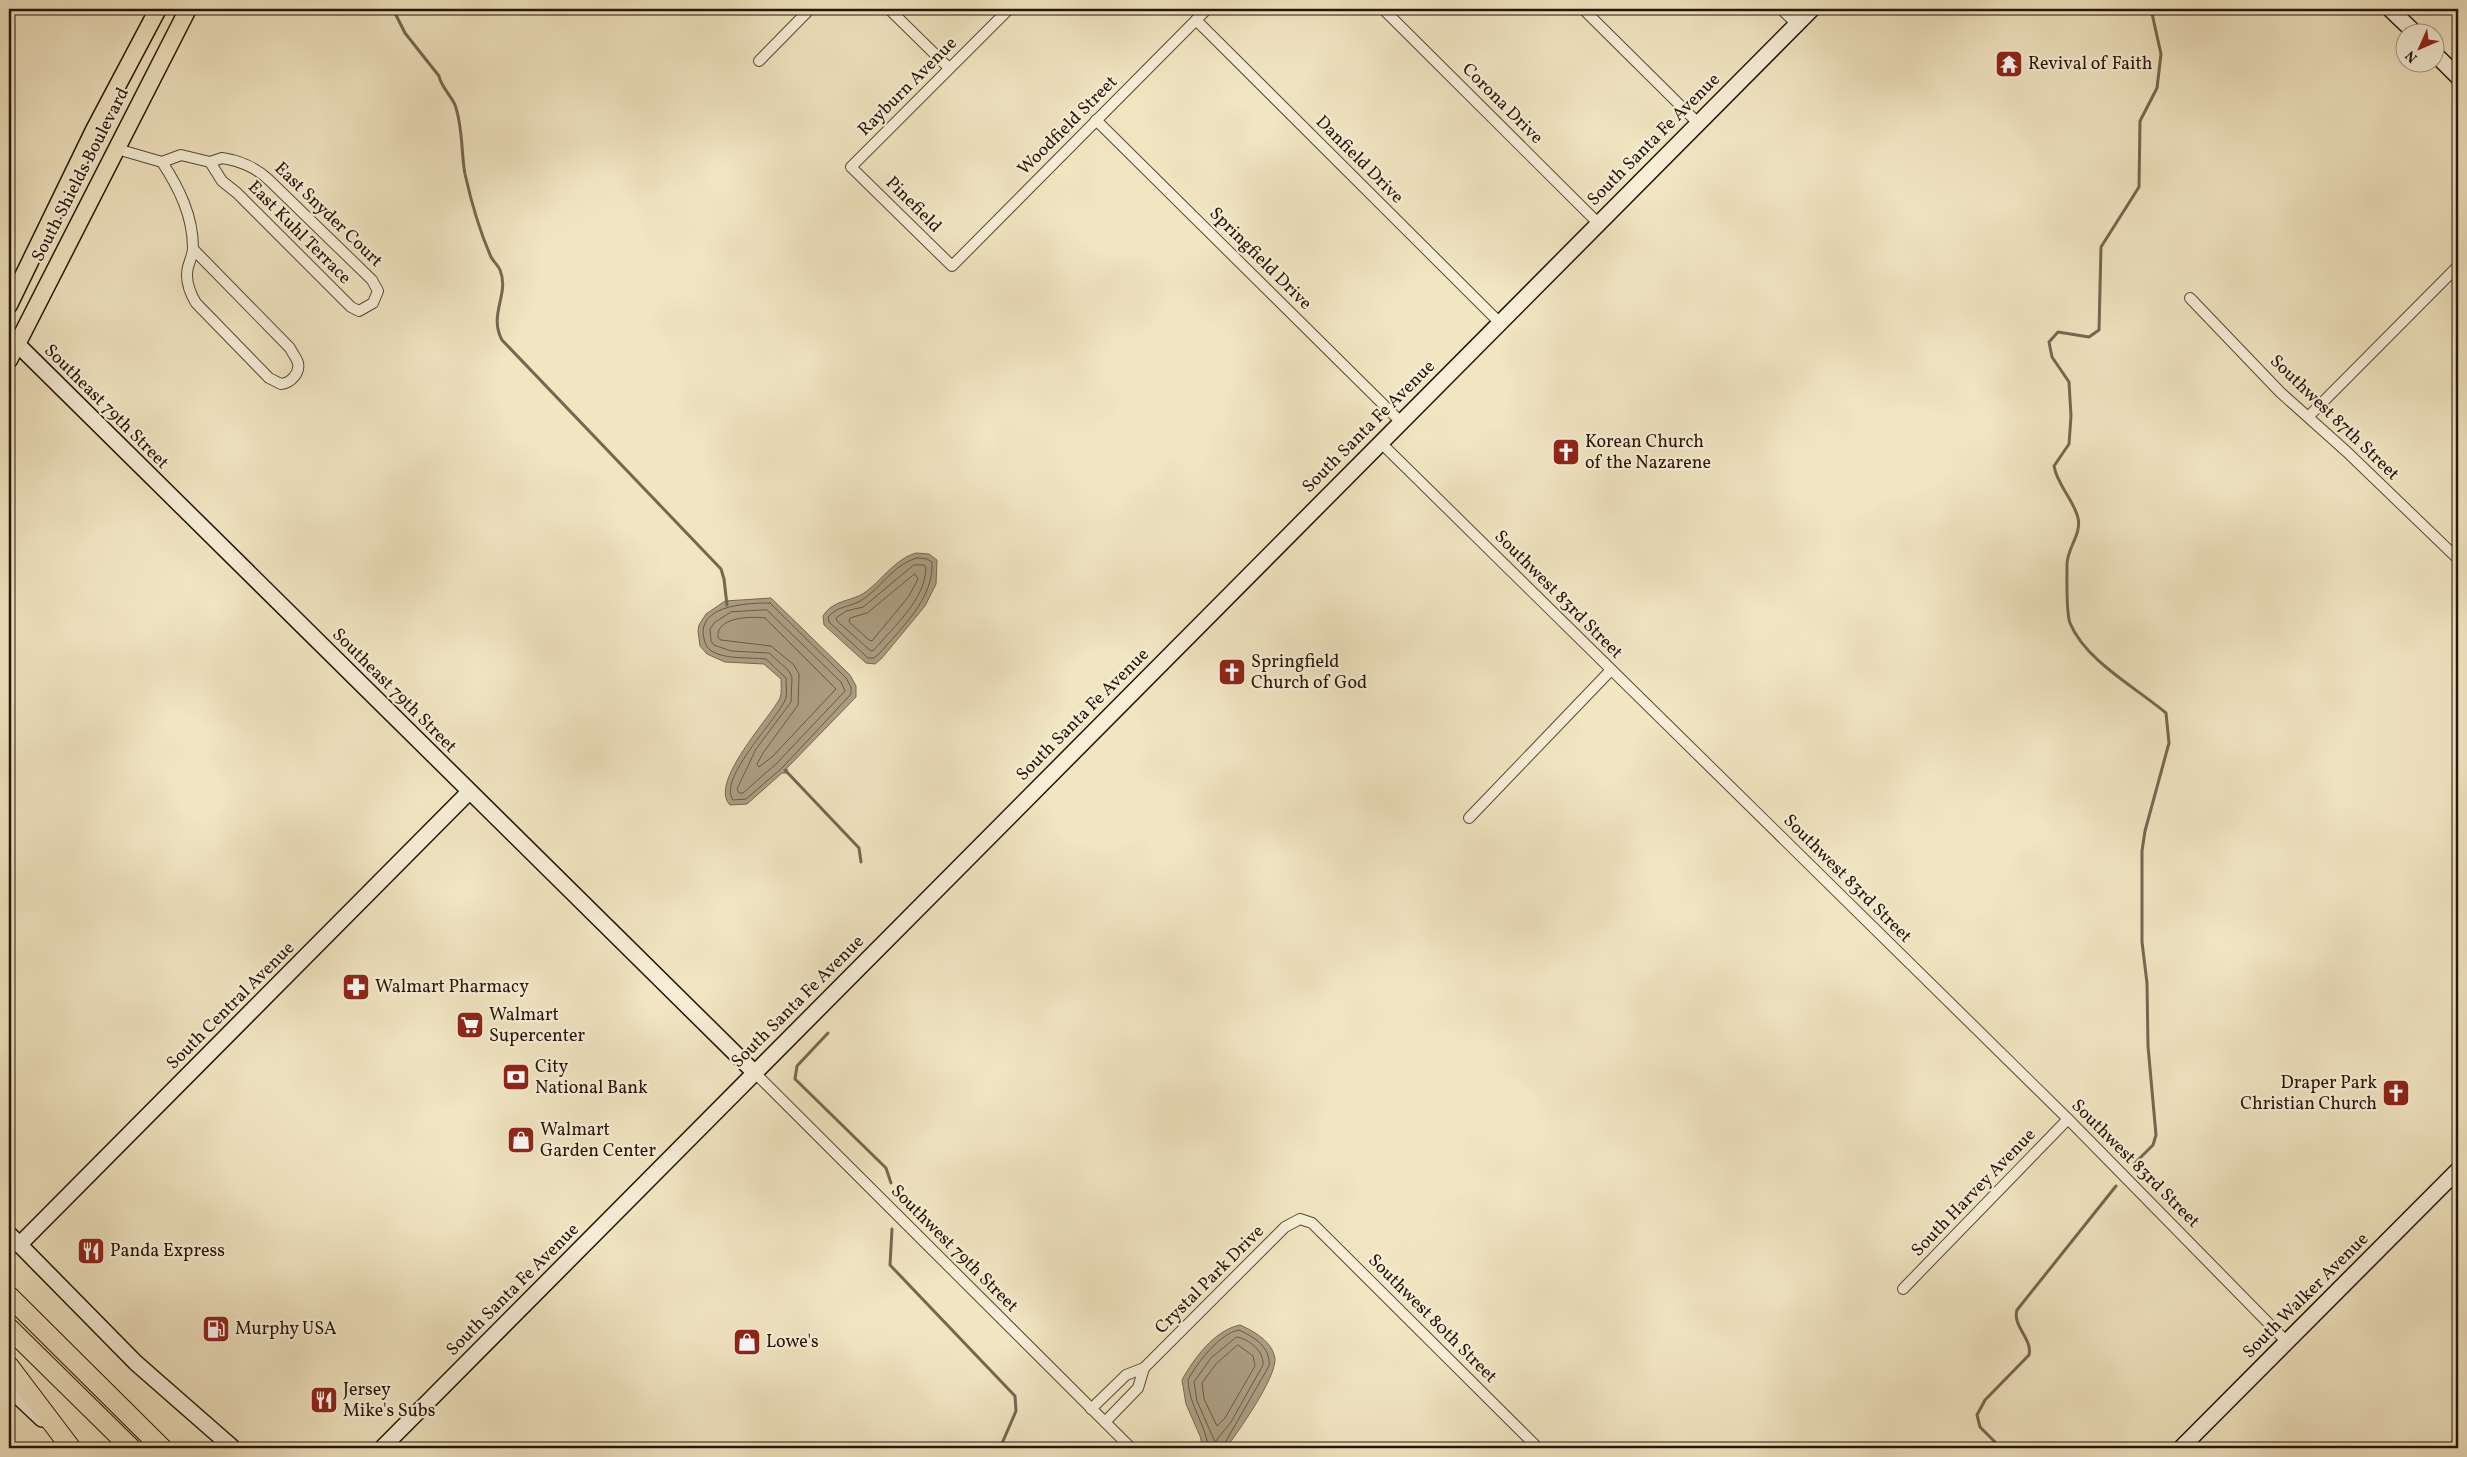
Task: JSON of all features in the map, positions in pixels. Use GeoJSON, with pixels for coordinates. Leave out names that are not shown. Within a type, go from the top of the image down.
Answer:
{"type":"FeatureCollection","features":[{"type":"Feature","properties":{"kind":"highway"},"geometry":{"type":"LineString","coordinates":[[9,1296],[162,1448]]}},
{"type":"Feature","properties":{"kind":"highway"},"geometry":{"type":"LineString","coordinates":[[9,1328],[130,1448]]}},
{"type":"Feature","properties":{"kind":"highway"},"geometry":{"type":"LineString","coordinates":[[9,1366],[71,1448]]}},
{"type":"Feature","properties":{"kind":"main road","name":"South Shields Boulevard"},"geometry":{"type":"LineString","coordinates":[[9,305],[94,130],[158,9]]}},
{"type":"Feature","properties":{"kind":"main road","name":"South Shields Boulevard"},"geometry":{"type":"LineString","coordinates":[[9,360],[13,340],[117,150],[188,9]]}},
{"type":"Feature","properties":{"kind":"main road","name":"South Santa Fe Avenue"},"geometry":{"type":"LineString","coordinates":[[382,1448],[1812,9]]}},
{"type":"Feature","properties":{"kind":"main road"},"geometry":{"type":"LineString","coordinates":[[2390,9],[2404,22]]}},
{"type":"Feature","properties":{"kind":"main road"},"geometry":{"type":"LineString","coordinates":[[2444,63],[2458,77]]}},
{"type":"Feature","properties":{"kind":"main road","name":"Southeast 79th Street"},"geometry":{"type":"LineString","coordinates":[[13,340],[754,1072]]}},
{"type":"Feature","properties":{"kind":"main road","name":"South Central Avenue"},"geometry":{"type":"LineString","coordinates":[[14,1240],[469,792]]}},
{"type":"Feature","properties":{"kind":"main road","name":"South Walker Avenue"},"geometry":{"type":"LineString","coordinates":[[2181,1448],[2458,1170]]}},
{"type":"Feature","properties":{"kind":"main road"},"geometry":{"type":"LineString","coordinates":[[14,1240],[136,1363],[233,1448]]}},
{"type":"Feature","properties":{"kind":"main road"},"geometry":{"type":"LineString","coordinates":[[9,1388],[71,1448]]}},
{"type":"Feature","properties":{"kind":"street"},"geometry":{"type":"LineString","coordinates":[[759,61],[810,9]]}},
{"type":"Feature","properties":{"kind":"street"},"geometry":{"type":"LineString","coordinates":[[889,9],[949,68]]}},
{"type":"Feature","properties":{"kind":"street","name":"Rayburn Avenue"},"geometry":{"type":"LineString","coordinates":[[851,167],[1009,9]]}},
{"type":"Feature","properties":{"kind":"street","name":"Woodfield Street"},"geometry":{"type":"LineString","coordinates":[[952,266],[1207,9]]}},
{"type":"Feature","properties":{"kind":"street","name":"Corona Drive"},"geometry":{"type":"LineString","coordinates":[[1383,9],[1598,223]]}},
{"type":"Feature","properties":{"kind":"street"},"geometry":{"type":"LineString","coordinates":[[1583,9],[1698,123]]}},
{"type":"Feature","properties":{"kind":"street"},"geometry":{"type":"LineString","coordinates":[[1781,9],[1797,24]]}},
{"type":"Feature","properties":{"kind":"street","name":"Danfield Drive"},"geometry":{"type":"LineString","coordinates":[[1196,20],[1499,322]]}},
{"type":"Feature","properties":{"kind":"street","name":"Springfield Drive"},"geometry":{"type":"LineString","coordinates":[[1096,120],[1401,422]]}},
{"type":"Feature","properties":{"kind":"street"},"geometry":{"type":"LineString","coordinates":[[117,150],[162,162],[181,155],[210,162]]}},
{"type":"Feature","properties":{"kind":"street","name":"East Snyder Court"},"geometry":{"type":"LineString","coordinates":[[210,162],[222,158],[238,161],[257,168],[372,280],[378,292],[373,303]]}},
{"type":"Feature","properties":{"kind":"street"},"geometry":{"type":"LineString","coordinates":[[162,162],[174,180],[189,214],[194,250],[187,269],[191,294],[196,303],[269,378],[281,384],[286,383],[298,370],[298,362],[290,348],[194,250]]}},
{"type":"Feature","properties":{"kind":"street","name":"East Kuhl Terrace"},"geometry":{"type":"LineString","coordinates":[[210,162],[222,181],[237,193],[351,307],[358,311],[373,303]]}},
{"type":"Feature","properties":{"kind":"street","name":"Pinefield"},"geometry":{"type":"LineString","coordinates":[[851,167],[952,266]]}},
{"type":"Feature","properties":{"kind":"street"},"geometry":{"type":"LineString","coordinates":[[2308,416],[2458,266]]}},
{"type":"Feature","properties":{"kind":"street","name":"Southwest 87th Street"},"geometry":{"type":"LineString","coordinates":[[2190,298],[2280,392],[2308,416],[2458,559]]}},
{"type":"Feature","properties":{"kind":"street","name":"Southwest 83rd Street"},"geometry":{"type":"LineString","coordinates":[[1380,442],[2068,1119],[2287,1342]]}},
{"type":"Feature","properties":{"kind":"street"},"geometry":{"type":"LineString","coordinates":[[1468,818],[1611,670]]}},
{"type":"Feature","properties":{"kind":"street","name":"Southwest 79th Street"},"geometry":{"type":"LineString","coordinates":[[754,1072],[1131,1448]]}},
{"type":"Feature","properties":{"kind":"street","name":"South Harvey Avenue"},"geometry":{"type":"LineString","coordinates":[[1903,1289],[2068,1119]]}},
{"type":"Feature","properties":{"kind":"street","name":"Crystal Park Drive"},"geometry":{"type":"LineString","coordinates":[[1091,1409],[1126,1375],[1144,1368],[1285,1227],[1300,1220]]}},
{"type":"Feature","properties":{"kind":"street","name":"Southwest 80th Street"},"geometry":{"type":"LineString","coordinates":[[1300,1220],[1312,1223],[1326,1236],[1538,1448]]}},
{"type":"Feature","properties":{"kind":"street","name":"Crystal Park Drive"},"geometry":{"type":"LineString","coordinates":[[1105,1422],[1138,1388],[1144,1368]]}},
{"type":"Feature","properties":{"kind":"water"},"geometry":{"type":"Polygon","coordinates":[[[916,553],[929,554],[937,560],[936,584],[925,606],[882,658],[875,664],[866,663],[824,625],[823,616],[830,608],[863,594],[891,568],[916,553]]]}},
{"type":"Feature","properties":{"kind":"water"},"geometry":{"type":"Polygon","coordinates":[[[771,598],[850,675],[856,686],[856,697],[787,768],[787,773],[782,773],[747,804],[730,805],[725,795],[727,782],[743,751],[780,698],[781,679],[764,664],[725,662],[707,654],[700,646],[699,625],[706,614],[725,601],[771,598]]]}},
{"type":"Feature","properties":{"kind":"water"},"geometry":{"type":"Polygon","coordinates":[[[1240,1325],[1257,1334],[1271,1347],[1275,1359],[1274,1368],[1255,1405],[1226,1448],[1203,1448],[1200,1436],[1186,1404],[1182,1380],[1206,1346],[1222,1333],[1240,1325]]]}},
{"type":"Feature","properties":{"kind":"waterway"},"geometry":{"type":"LineString","coordinates":[[393,9],[405,33],[439,76],[458,113],[465,174],[470,195],[487,247],[499,268],[502,279],[503,287],[497,321],[498,331],[502,340],[721,569],[727,605]]}},
{"type":"Feature","properties":{"kind":"waterway"},"geometry":{"type":"LineString","coordinates":[[2135,1163],[2153,1145],[2156,1135],[2148,1046],[2147,983],[2142,942],[2142,851],[2145,831],[2169,743],[2166,713],[2099,661],[2077,636],[2070,623],[2067,603],[2067,560],[2079,524],[2076,511],[2058,480],[2054,466],[2069,444],[2071,416],[2069,382],[2052,357],[2049,342],[2058,332],[2089,337],[2099,330],[2101,247],[2139,187],[2140,121],[2157,88],[2161,54],[2151,9]]}},
{"type":"Feature","properties":{"kind":"waterway"},"geometry":{"type":"LineString","coordinates":[[785,770],[859,848],[861,862]]}},
{"type":"Feature","properties":{"kind":"waterway"},"geometry":{"type":"LineString","coordinates":[[828,1033],[797,1066],[795,1079],[886,1168],[891,1183]]}},
{"type":"Feature","properties":{"kind":"waterway"},"geometry":{"type":"LineString","coordinates":[[2001,1448],[1980,1427],[1977,1415],[1985,1400],[2029,1355],[2028,1343],[2017,1322],[2017,1310],[2116,1186]]}},
{"type":"Feature","properties":{"kind":"waterway"},"geometry":{"type":"LineString","coordinates":[[892,1229],[890,1265],[1015,1396],[1016,1411],[1000,1448]]}},
{"type":"Feature","properties":{"kind":"place","name":"Revival of Faith"},"geometry":{"type":"Point","coordinates":[2009,64]}},
{"type":"Feature","properties":{"kind":"place","name":"Korean Church of the Nazarene"},"geometry":{"type":"Point","coordinates":[1566,452]}},
{"type":"Feature","properties":{"kind":"place","name":"Springfield Church of God"},"geometry":{"type":"Point","coordinates":[1232,672]}},
{"type":"Feature","properties":{"kind":"place","name":"Walmart Pharmacy"},"geometry":{"type":"Point","coordinates":[356,987]}},
{"type":"Feature","properties":{"kind":"place","name":"Walmart Supercenter"},"geometry":{"type":"Point","coordinates":[470,1025]}},
{"type":"Feature","properties":{"kind":"place","name":"City National Bank"},"geometry":{"type":"Point","coordinates":[516,1077]}},
{"type":"Feature","properties":{"kind":"place","name":"Draper Park Christian Church"},"geometry":{"type":"Point","coordinates":[2396,1093]}},
{"type":"Feature","properties":{"kind":"place","name":"Walmart Garden Center"},"geometry":{"type":"Point","coordinates":[521,1140]}},
{"type":"Feature","properties":{"kind":"place","name":"Panda Express"},"geometry":{"type":"Point","coordinates":[91,1251]}},
{"type":"Feature","properties":{"kind":"place","name":"Murphy USA"},"geometry":{"type":"Point","coordinates":[216,1329]}},
{"type":"Feature","properties":{"kind":"place","name":"Lowe's"},"geometry":{"type":"Point","coordinates":[747,1342]}},
{"type":"Feature","properties":{"kind":"place","name":"Jersey Mike's Subs"},"geometry":{"type":"Point","coordinates":[324,1400]}}]}
